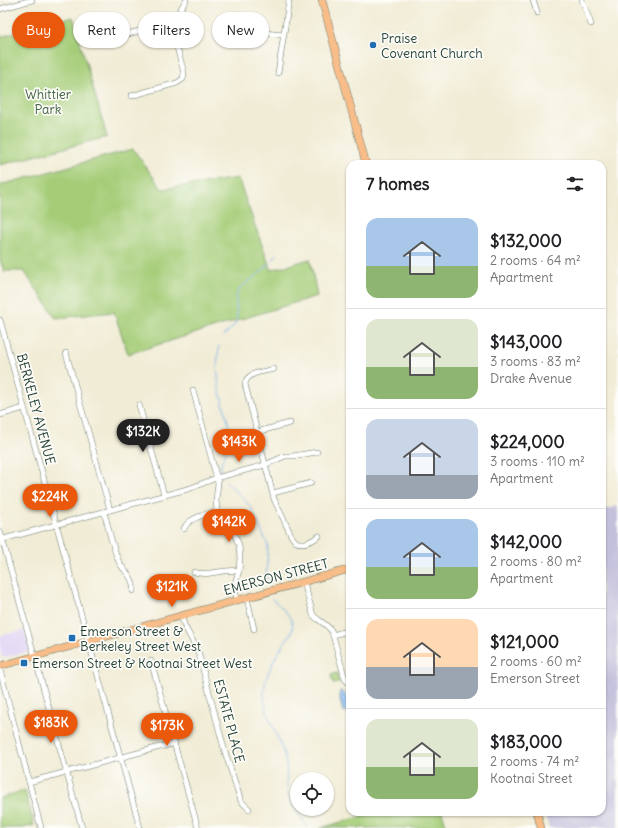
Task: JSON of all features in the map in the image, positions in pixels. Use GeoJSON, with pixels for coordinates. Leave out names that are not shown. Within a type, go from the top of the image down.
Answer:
{"type":"FeatureCollection","features":[{"type":"Feature","properties":{"kind":"main road"},"geometry":{"type":"LineString","coordinates":[[322,0],[365,160]]}},
{"type":"Feature","properties":{"kind":"main road","name":"EMERSON STREET"},"geometry":{"type":"LineString","coordinates":[[0,666],[346,570]]}},
{"type":"Feature","properties":{"kind":"main road"},"geometry":{"type":"LineString","coordinates":[[538,816],[541,828]]}},
{"type":"Feature","properties":{"kind":"street"},"geometry":{"type":"LineString","coordinates":[[0,9],[32,0]]}},
{"type":"Feature","properties":{"kind":"street"},"geometry":{"type":"LineString","coordinates":[[179,12],[186,0]]}},
{"type":"Feature","properties":{"kind":"street"},"geometry":{"type":"LineString","coordinates":[[278,73],[283,35],[290,0]]}},
{"type":"Feature","properties":{"kind":"street"},"geometry":{"type":"LineString","coordinates":[[533,0],[537,13]]}},
{"type":"Feature","properties":{"kind":"street"},"geometry":{"type":"LineString","coordinates":[[582,0],[591,24]]}},
{"type":"Feature","properties":{"kind":"street"},"geometry":{"type":"LineString","coordinates":[[269,34],[283,35]]}},
{"type":"Feature","properties":{"kind":"street"},"geometry":{"type":"LineString","coordinates":[[131,96],[177,83],[183,78],[184,73],[177,48]]}},
{"type":"Feature","properties":{"kind":"street","name":"BERKELEY AVENUE"},"geometry":{"type":"LineString","coordinates":[[0,320],[140,828]]}},
{"type":"Feature","properties":{"kind":"street"},"geometry":{"type":"LineString","coordinates":[[66,353],[110,510]]}},
{"type":"Feature","properties":{"kind":"street"},"geometry":{"type":"LineString","coordinates":[[274,369],[251,374],[245,381],[265,465],[279,512],[294,540],[302,543],[311,541],[319,536]]}},
{"type":"Feature","properties":{"kind":"street"},"geometry":{"type":"LineString","coordinates":[[192,390],[218,487],[216,500],[217,511],[231,526],[237,538],[240,558],[239,571],[234,586],[237,600]]}},
{"type":"Feature","properties":{"kind":"street"},"geometry":{"type":"LineString","coordinates":[[139,405],[164,496]]}},
{"type":"Feature","properties":{"kind":"street"},"geometry":{"type":"LineString","coordinates":[[0,415],[24,408]]}},
{"type":"Feature","properties":{"kind":"street"},"geometry":{"type":"LineString","coordinates":[[258,432],[290,423]]}},
{"type":"Feature","properties":{"kind":"street"},"geometry":{"type":"LineString","coordinates":[[1,540],[164,496],[191,488],[216,478],[265,465],[285,456],[317,452]]}},
{"type":"Feature","properties":{"kind":"street"},"geometry":{"type":"LineString","coordinates":[[273,493],[311,483]]}},
{"type":"Feature","properties":{"kind":"street"},"geometry":{"type":"LineString","coordinates":[[184,529],[190,520],[217,511]]}},
{"type":"Feature","properties":{"kind":"street"},"geometry":{"type":"LineString","coordinates":[[104,512],[117,557],[132,580],[133,591]]}},
{"type":"Feature","properties":{"kind":"street"},"geometry":{"type":"LineString","coordinates":[[0,531],[1,540],[35,656],[82,828]]}},
{"type":"Feature","properties":{"kind":"street"},"geometry":{"type":"LineString","coordinates":[[194,572],[205,574],[227,570],[239,571]]}},
{"type":"Feature","properties":{"kind":"street"},"geometry":{"type":"LineString","coordinates":[[304,582],[313,615],[316,619],[327,625],[333,635],[346,679]]}},
{"type":"Feature","properties":{"kind":"street"},"geometry":{"type":"LineString","coordinates":[[247,598],[254,629]]}},
{"type":"Feature","properties":{"kind":"street","name":"ESTATE PLACE"},"geometry":{"type":"LineString","coordinates":[[181,616],[185,627],[198,651],[225,752],[241,801],[249,809]]}},
{"type":"Feature","properties":{"kind":"street"},"geometry":{"type":"LineString","coordinates":[[333,635],[346,631]]}},
{"type":"Feature","properties":{"kind":"street"},"geometry":{"type":"LineString","coordinates":[[151,661],[198,828]]}},
{"type":"Feature","properties":{"kind":"street"},"geometry":{"type":"LineString","coordinates":[[0,670],[41,828]]}},
{"type":"Feature","properties":{"kind":"street"},"geometry":{"type":"LineString","coordinates":[[29,782],[175,743]]}},
{"type":"Feature","properties":{"kind":"shaded area"},"geometry":{"type":"Polygon","coordinates":[[[618,506],[618,828],[549,828],[546,816],[606,816],[606,509],[618,506]]]}},
{"type":"Feature","properties":{"kind":"shaded area"},"geometry":{"type":"Polygon","coordinates":[[[24,630],[30,651],[2,658],[0,651],[0,636],[24,630]]]}},
{"type":"Feature","properties":{"kind":"green space","name":"Whittier Park"},"geometry":{"type":"Polygon","coordinates":[[[73,17],[73,48],[82,48],[107,137],[0,165],[0,37],[12,34],[12,48],[65,48],[65,19],[73,17]]]}},
{"type":"Feature","properties":{"kind":"green space"},"geometry":{"type":"Polygon","coordinates":[[[133,149],[162,189],[238,178],[271,270],[310,259],[317,296],[128,354],[114,312],[56,318],[24,271],[4,271],[0,260],[0,185],[133,149]]]}},
{"type":"Feature","properties":{"kind":"green space"},"geometry":{"type":"Polygon","coordinates":[[[337,673],[339,683],[333,684],[331,675],[337,673]]]}},
{"type":"Feature","properties":{"kind":"green space"},"geometry":{"type":"Polygon","coordinates":[[[25,790],[34,825],[23,828],[0,828],[0,798],[25,790]]]}},
{"type":"Feature","properties":{"kind":"green space"},"geometry":{"type":"Polygon","coordinates":[[[364,816],[443,816],[447,828],[320,828],[364,816]]]}},
{"type":"Feature","properties":{"kind":"water"},"geometry":{"type":"Polygon","coordinates":[[[341,691],[346,695],[346,712],[343,711],[340,701],[341,691]]]}},
{"type":"Feature","properties":{"kind":"waterway"},"geometry":{"type":"LineString","coordinates":[[223,336],[237,321],[236,296],[240,288],[262,271],[277,254]]}},
{"type":"Feature","properties":{"kind":"waterway"},"geometry":{"type":"LineString","coordinates":[[219,346],[217,367],[219,388],[231,433],[222,461],[221,471]]}},
{"type":"Feature","properties":{"kind":"waterway"},"geometry":{"type":"LineString","coordinates":[[226,481],[251,507],[268,546],[266,582]]}},
{"type":"Feature","properties":{"kind":"waterway"},"geometry":{"type":"LineString","coordinates":[[272,599],[286,612],[293,625],[291,634],[277,655],[268,674],[264,687],[265,703],[285,760],[287,787],[290,801],[308,828]]}},
{"type":"Feature","properties":{"kind":"place","name":"Praise Covenant Church"},"geometry":{"type":"Point","coordinates":[373,45]}},
{"type":"Feature","properties":{"kind":"place","name":"Emerson Street & Berkeley Street West"},"geometry":{"type":"Point","coordinates":[72,638]}},
{"type":"Feature","properties":{"kind":"place","name":"Emerson Street & Kootnai Street West"},"geometry":{"type":"Point","coordinates":[24,663]}}]}
